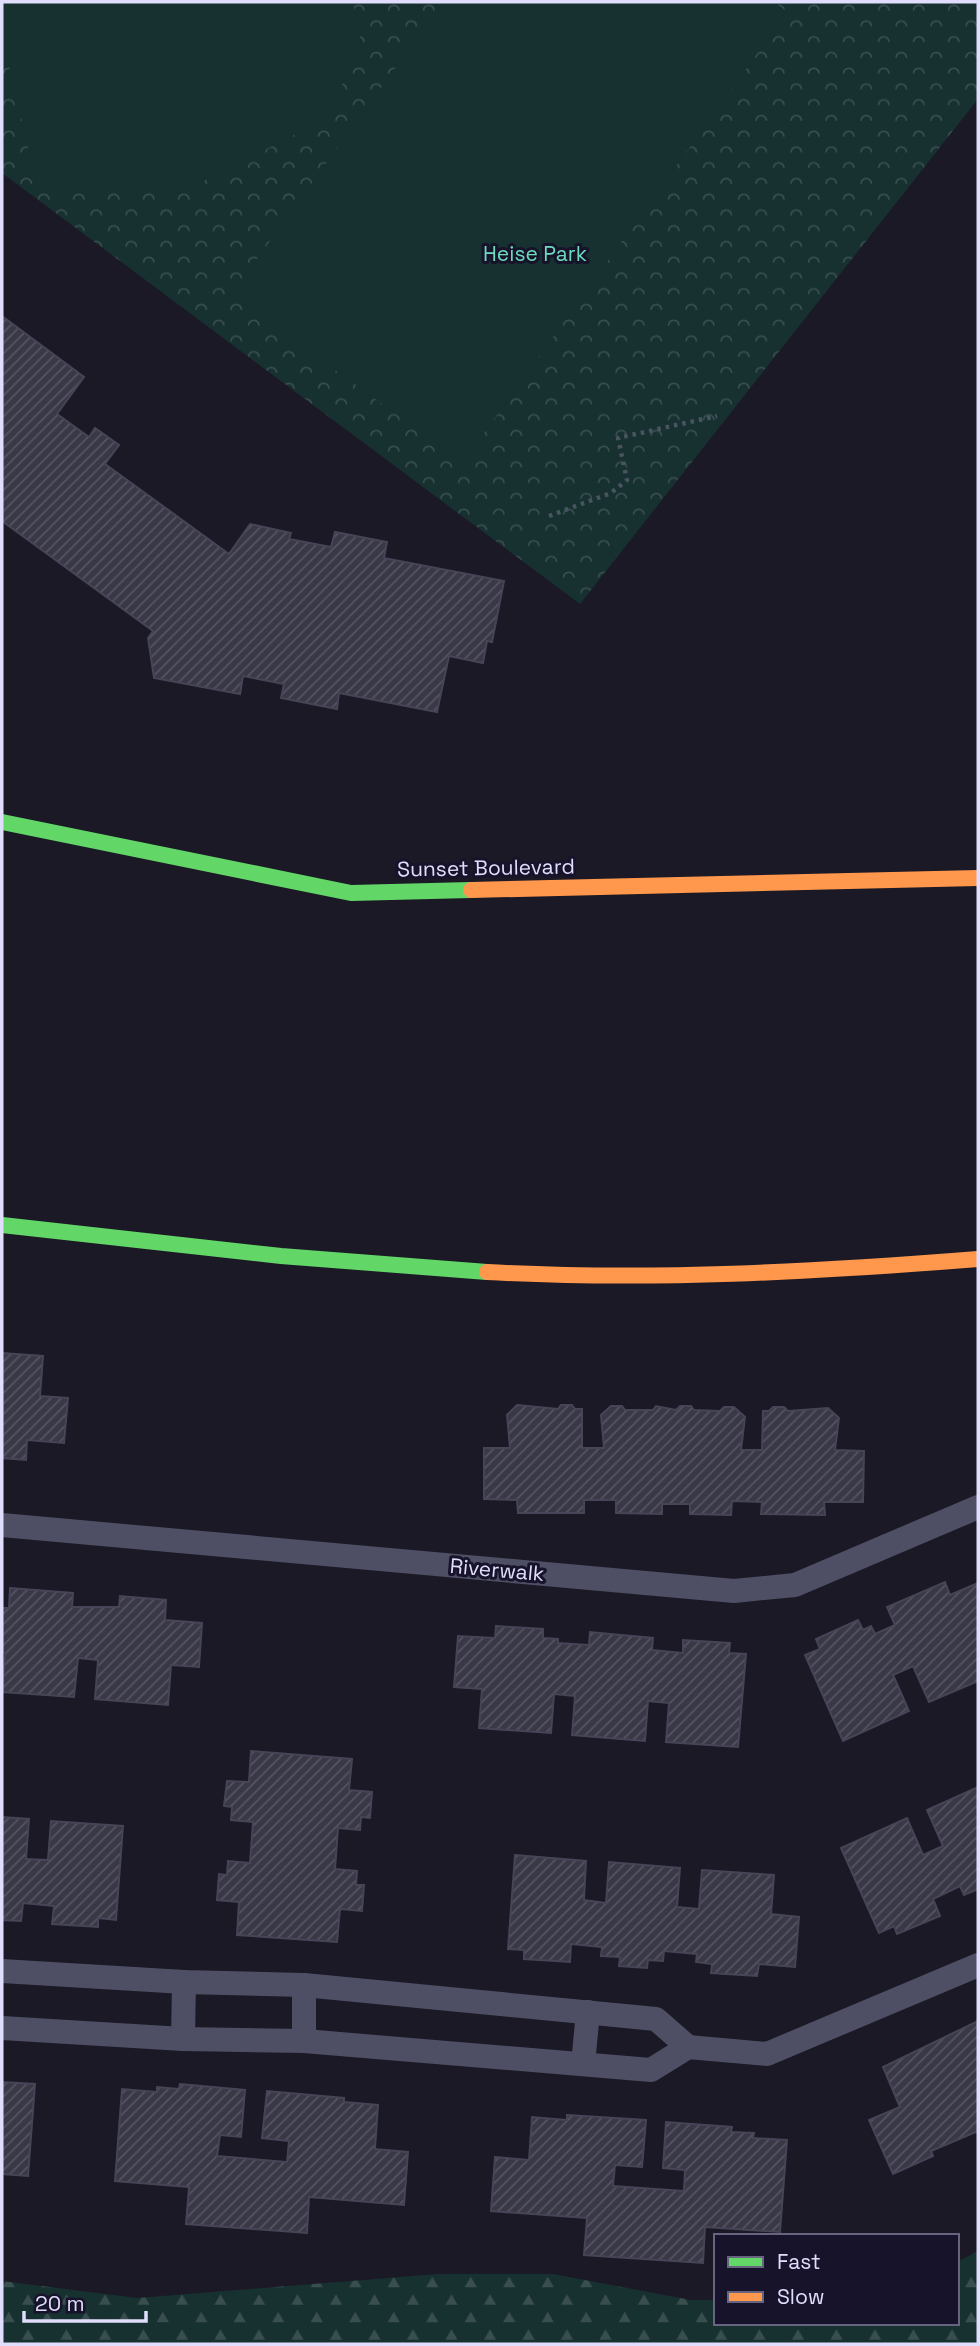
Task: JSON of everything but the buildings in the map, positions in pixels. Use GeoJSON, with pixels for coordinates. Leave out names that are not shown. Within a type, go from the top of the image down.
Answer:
{"type":"FeatureCollection","features":[{"type":"Feature","properties":{"kind":"street","name":"Sunset Boulevard"},"geometry":{"type":"LineString","coordinates":[[2,822],[351,893],[978,878]]}},
{"type":"Feature","properties":{"kind":"street"},"geometry":{"type":"LineString","coordinates":[[2,1225],[378,1266],[562,1275],[809,1272],[978,1259]]}},
{"type":"Feature","properties":{"kind":"lane","name":"Riverwalk"},"geometry":{"type":"LineString","coordinates":[[2,1525],[734,1591],[795,1585],[978,1507]]}},
{"type":"Feature","properties":{"kind":"lane"},"geometry":{"type":"LineString","coordinates":[[2,1971],[184,1982],[304,1985],[656,2018],[688,2047],[767,2054],[978,1965]]}},
{"type":"Feature","properties":{"kind":"lane"},"geometry":{"type":"LineString","coordinates":[[183,2039],[184,1982]]}},
{"type":"Feature","properties":{"kind":"lane"},"geometry":{"type":"LineString","coordinates":[[304,1985],[304,2041]]}},
{"type":"Feature","properties":{"kind":"lane"},"geometry":{"type":"LineString","coordinates":[[583,2064],[588,2012]]}},
{"type":"Feature","properties":{"kind":"lane"},"geometry":{"type":"LineString","coordinates":[[2,2028],[183,2039],[304,2041],[652,2070],[688,2047]]}},
{"type":"Feature","properties":{"kind":"path"},"geometry":{"type":"LineString","coordinates":[[549,516],[611,493],[627,480],[618,438],[717,416]]}},
{"type":"Feature","properties":{"kind":"green space","name":"Heise Park"},"geometry":{"type":"Polygon","coordinates":[[[2,2],[978,2],[978,99],[580,604],[2,173],[2,2]]]}},
{"type":"Feature","properties":{"kind":"green space"},"geometry":{"type":"Polygon","coordinates":[[[2,2],[353,2],[361,42],[327,118],[188,189],[38,190],[2,36],[2,2]]]}},
{"type":"Feature","properties":{"kind":"green space"},"geometry":{"type":"Polygon","coordinates":[[[443,2],[774,2],[787,12],[463,462],[231,295],[443,2]]]}},
{"type":"Feature","properties":{"kind":"green space"},"geometry":{"type":"Polygon","coordinates":[[[978,2251],[978,2344],[2,2344],[2,2281],[137,2298],[438,2274],[553,2274],[691,2300],[714,2300],[714,2325],[959,2325],[959,2261],[978,2251]]]}},
{"type":"Feature","properties":{"kind":"traffic: fast"},"geometry":{"type":"LineString","coordinates":[[2,822],[351,893],[471,890]]}},
{"type":"Feature","properties":{"kind":"traffic: fast"},"geometry":{"type":"LineString","coordinates":[[2,1225],[281,1256],[487,1272]]}},
{"type":"Feature","properties":{"kind":"traffic: slow"},"geometry":{"type":"LineString","coordinates":[[471,890],[978,878]]}},
{"type":"Feature","properties":{"kind":"traffic: slow"},"geometry":{"type":"LineString","coordinates":[[487,1272],[610,1276],[732,1274],[978,1259]]}}]}
